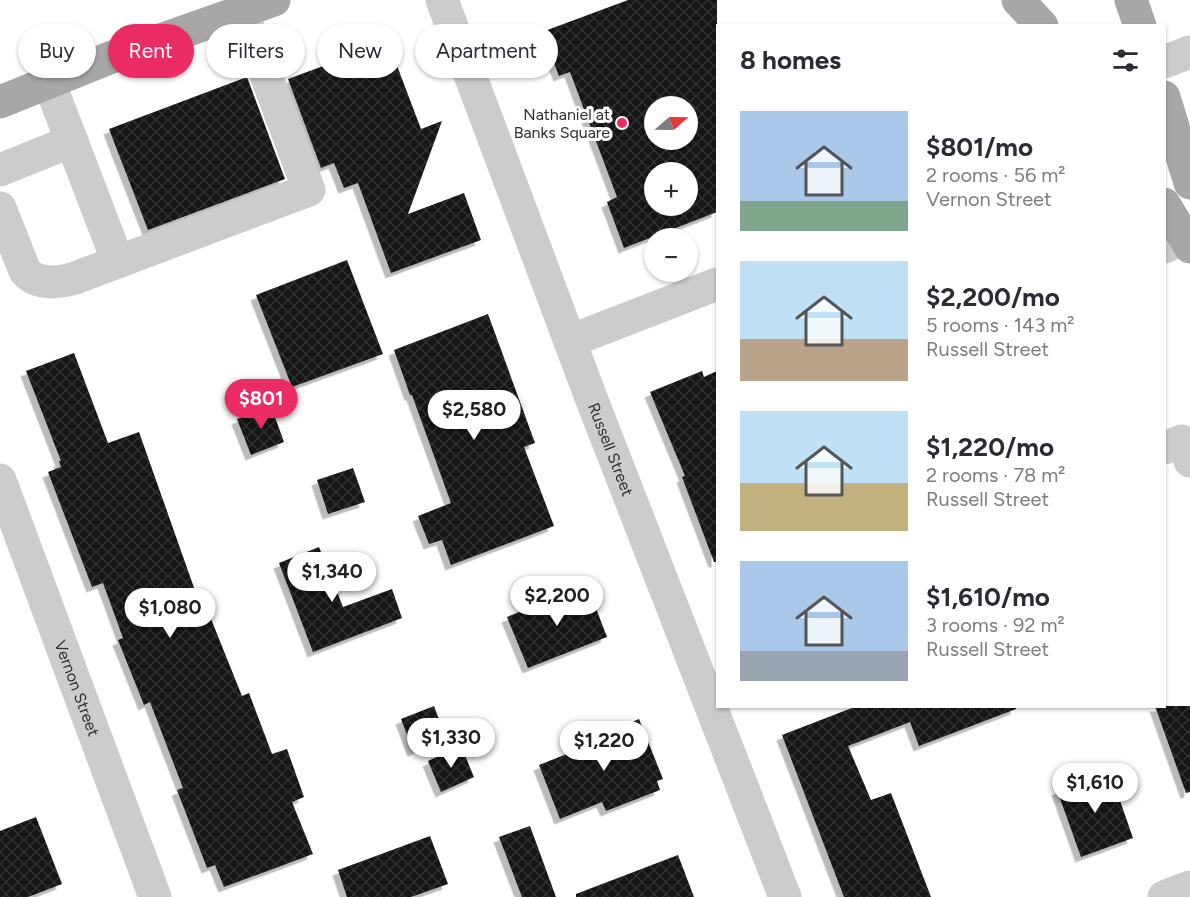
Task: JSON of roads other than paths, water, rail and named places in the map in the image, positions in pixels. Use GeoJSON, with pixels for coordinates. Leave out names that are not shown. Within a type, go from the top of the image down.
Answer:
{"type":"FeatureCollection","features":[{"type":"Feature","properties":{"kind":"main road"},"geometry":{"type":"LineString","coordinates":[[0,102],[112,57],[274,0]]}},
{"type":"Feature","properties":{"kind":"main road"},"geometry":{"type":"LineString","coordinates":[[1018,0],[1040,24]]}},
{"type":"Feature","properties":{"kind":"main road"},"geometry":{"type":"LineString","coordinates":[[1026,0],[1041,24]]}},
{"type":"Feature","properties":{"kind":"main road"},"geometry":{"type":"LineString","coordinates":[[1131,0],[1139,24]]}},
{"type":"Feature","properties":{"kind":"main road"},"geometry":{"type":"LineString","coordinates":[[1166,104],[1190,183]]}},
{"type":"Feature","properties":{"kind":"main road"},"geometry":{"type":"LineString","coordinates":[[1166,209],[1180,244]]}},
{"type":"Feature","properties":{"kind":"street","name":"Russell Street"},"geometry":{"type":"LineString","coordinates":[[442,0],[570,341],[785,897]]}},
{"type":"Feature","properties":{"kind":"street"},"geometry":{"type":"LineString","coordinates":[[0,208],[21,264],[30,276],[46,283],[65,281],[309,190],[242,11]]}},
{"type":"Feature","properties":{"kind":"street"},"geometry":{"type":"LineString","coordinates":[[1166,61],[1190,52]]}},
{"type":"Feature","properties":{"kind":"street"},"geometry":{"type":"LineString","coordinates":[[49,82],[118,262]]}},
{"type":"Feature","properties":{"kind":"street"},"geometry":{"type":"LineString","coordinates":[[0,170],[72,141]]}},
{"type":"Feature","properties":{"kind":"street"},"geometry":{"type":"LineString","coordinates":[[570,341],[716,284]]}},
{"type":"Feature","properties":{"kind":"street"},"geometry":{"type":"LineString","coordinates":[[1166,447],[1182,441],[1190,461]]}},
{"type":"Feature","properties":{"kind":"street","name":"Vernon Street"},"geometry":{"type":"LineString","coordinates":[[0,480],[155,897]]}},
{"type":"Feature","properties":{"kind":"street"},"geometry":{"type":"LineString","coordinates":[[1164,897],[1190,887]]}},
{"type":"Feature","properties":{"kind":"place","name":"Nathaniel at Banks Square"},"geometry":{"type":"Point","coordinates":[622,123]}}]}
